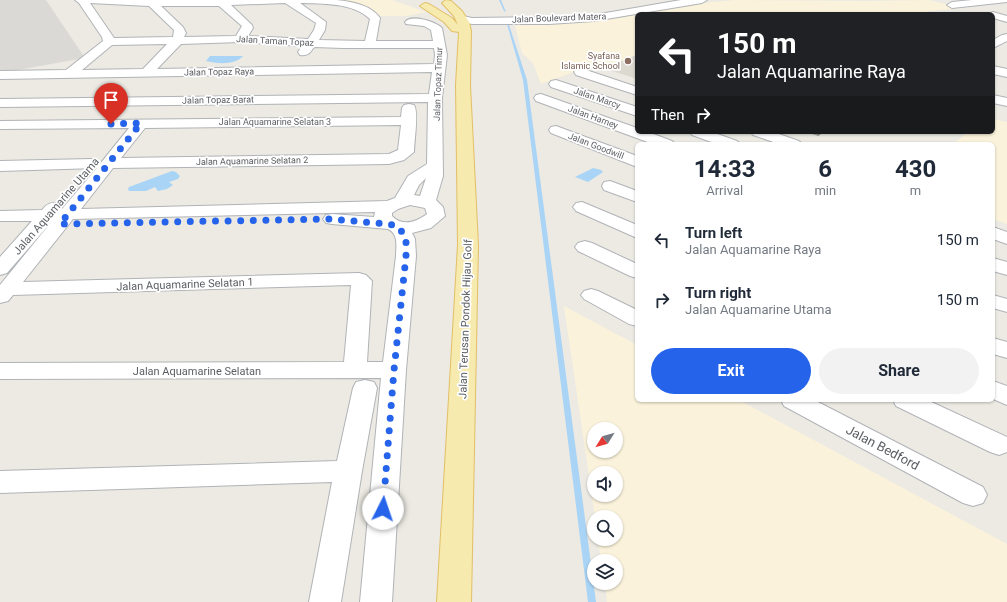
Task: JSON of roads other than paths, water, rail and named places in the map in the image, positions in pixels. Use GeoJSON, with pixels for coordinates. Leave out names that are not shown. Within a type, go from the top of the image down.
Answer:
{"type":"FeatureCollection","features":[{"type":"Feature","properties":{"kind":"main road"},"geometry":{"type":"LineString","coordinates":[[420,2],[438,6],[446,1],[463,24]]}},
{"type":"Feature","properties":{"kind":"main road"},"geometry":{"type":"LineString","coordinates":[[420,2],[452,23],[463,24]]}},
{"type":"Feature","properties":{"kind":"main road"},"geometry":{"type":"LineString","coordinates":[[441,15],[463,24]]}},
{"type":"Feature","properties":{"kind":"main road","name":"Jalan Terusan Pondok Hijau Golf"},"geometry":{"type":"LineString","coordinates":[[454,602],[468,245],[463,85],[463,24]]}},
{"type":"Feature","properties":{"kind":"street"},"geometry":{"type":"LineString","coordinates":[[81,0],[153,4],[287,0],[345,4],[366,10],[375,18],[370,44]]}},
{"type":"Feature","properties":{"kind":"street"},"geometry":{"type":"LineString","coordinates":[[30,94],[55,78],[69,74],[110,42],[81,0]]}},
{"type":"Feature","properties":{"kind":"street"},"geometry":{"type":"LineString","coordinates":[[287,0],[320,22],[319,30],[291,70]]}},
{"type":"Feature","properties":{"kind":"street","name":"Jalan Boulevard Matera"},"geometry":{"type":"LineString","coordinates":[[463,24],[472,21],[567,20],[628,15],[663,0]]}},
{"type":"Feature","properties":{"kind":"street","name":"Jalan Boulevard Matera"},"geometry":{"type":"LineString","coordinates":[[640,12],[663,6],[702,0]]}},
{"type":"Feature","properties":{"kind":"street"},"geometry":{"type":"LineString","coordinates":[[980,12],[952,5],[1004,0]]}},
{"type":"Feature","properties":{"kind":"street"},"geometry":{"type":"LineString","coordinates":[[220,2],[247,25],[248,28],[240,39]]}},
{"type":"Feature","properties":{"kind":"street"},"geometry":{"type":"LineString","coordinates":[[978,2],[1007,9]]}},
{"type":"Feature","properties":{"kind":"street"},"geometry":{"type":"LineString","coordinates":[[146,73],[177,41],[180,33],[178,29],[153,4]]}},
{"type":"Feature","properties":{"kind":"street"},"geometry":{"type":"LineString","coordinates":[[995,15],[1007,18]]}},
{"type":"Feature","properties":{"kind":"street","name":"Jalan Topaz Timur"},"geometry":{"type":"LineString","coordinates":[[410,22],[426,23],[434,26],[440,44],[441,55],[435,98],[435,176],[426,202]]}},
{"type":"Feature","properties":{"kind":"street"},"geometry":{"type":"LineString","coordinates":[[995,34],[1006,37]]}},
{"type":"Feature","properties":{"kind":"street"},"geometry":{"type":"LineString","coordinates":[[995,44],[1006,37]]}},
{"type":"Feature","properties":{"kind":"street","name":"Jalan Taman Topaz"},"geometry":{"type":"LineString","coordinates":[[110,42],[240,39],[310,43],[440,44]]}},
{"type":"Feature","properties":{"kind":"street","name":"Jalan Topaz Raya"},"geometry":{"type":"LineString","coordinates":[[0,75],[439,68]]}},
{"type":"Feature","properties":{"kind":"street"},"geometry":{"type":"LineString","coordinates":[[995,70],[1007,73]]}},
{"type":"Feature","properties":{"kind":"street"},"geometry":{"type":"LineString","coordinates":[[191,101],[215,72]]}},
{"type":"Feature","properties":{"kind":"street"},"geometry":{"type":"LineString","coordinates":[[580,72],[635,90]]}},
{"type":"Feature","properties":{"kind":"street","name":"Jalan Marcy"},"geometry":{"type":"LineString","coordinates":[[556,84],[635,111]]}},
{"type":"Feature","properties":{"kind":"street","name":"Jalan Topaz Barat"},"geometry":{"type":"LineString","coordinates":[[0,103],[30,94],[191,101],[435,98]]}},
{"type":"Feature","properties":{"kind":"street","name":"Jalan Harney"},"geometry":{"type":"LineString","coordinates":[[541,98],[635,132]]}},
{"type":"Feature","properties":{"kind":"street"},"geometry":{"type":"LineString","coordinates":[[995,99],[1007,102]]}},
{"type":"Feature","properties":{"kind":"street"},"geometry":{"type":"LineString","coordinates":[[409,105],[409,121]]}},
{"type":"Feature","properties":{"kind":"street"},"geometry":{"type":"LineString","coordinates":[[995,112],[1007,115]]}},
{"type":"Feature","properties":{"kind":"street","name":"Jalan Aquamarine Selatan 3"},"geometry":{"type":"LineString","coordinates":[[0,125],[409,121]]}},
{"type":"Feature","properties":{"kind":"street","name":"Jalan Aquamarine Selatan 2"},"geometry":{"type":"LineString","coordinates":[[0,166],[383,160],[395,158],[406,152],[409,121]]}},
{"type":"Feature","properties":{"kind":"street","name":"Jalan Aquamarine Utama"},"geometry":{"type":"LineString","coordinates":[[4,294],[54,219],[134,123]]}},
{"type":"Feature","properties":{"kind":"street","name":"Jalan Goodwill"},"geometry":{"type":"LineString","coordinates":[[556,130],[635,161]]}},
{"type":"Feature","properties":{"kind":"street","name":"Jalan Harney"},"geometry":{"type":"LineString","coordinates":[[640,134],[662,142]]}},
{"type":"Feature","properties":{"kind":"street"},"geometry":{"type":"LineString","coordinates":[[702,134],[726,142]]}},
{"type":"Feature","properties":{"kind":"street"},"geometry":{"type":"LineString","coordinates":[[764,134],[788,142]]}},
{"type":"Feature","properties":{"kind":"street"},"geometry":{"type":"LineString","coordinates":[[403,229],[384,220],[382,215],[383,210],[396,204],[419,174],[434,167]]}},
{"type":"Feature","properties":{"kind":"street"},"geometry":{"type":"LineString","coordinates":[[610,186],[635,197]]}},
{"type":"Feature","properties":{"kind":"street"},"geometry":{"type":"LineString","coordinates":[[0,216],[54,219],[329,219],[403,229],[425,224],[436,216],[437,211],[426,202],[54,219]]}},
{"type":"Feature","properties":{"kind":"street"},"geometry":{"type":"LineString","coordinates":[[582,208],[635,231]]}},
{"type":"Feature","properties":{"kind":"street","name":"Jalan Aquamarine Utama"},"geometry":{"type":"LineString","coordinates":[[0,269],[54,219]]}},
{"type":"Feature","properties":{"kind":"street"},"geometry":{"type":"LineString","coordinates":[[376,602],[394,370],[406,256],[403,229]]}},
{"type":"Feature","properties":{"kind":"street"},"geometry":{"type":"LineString","coordinates":[[995,234],[1007,238]]}},
{"type":"Feature","properties":{"kind":"street"},"geometry":{"type":"LineString","coordinates":[[585,247],[635,271]]}},
{"type":"Feature","properties":{"kind":"street"},"geometry":{"type":"LineString","coordinates":[[995,265],[1007,269]]}},
{"type":"Feature","properties":{"kind":"street","name":"Jalan Aquamarine Selatan 1"},"geometry":{"type":"LineString","coordinates":[[4,294],[358,279],[362,281],[360,379]]}},
{"type":"Feature","properties":{"kind":"street"},"geometry":{"type":"LineString","coordinates":[[591,295],[635,318]]}},
{"type":"Feature","properties":{"kind":"street"},"geometry":{"type":"LineString","coordinates":[[995,302],[1007,306]]}},
{"type":"Feature","properties":{"kind":"street"},"geometry":{"type":"LineString","coordinates":[[995,346],[1007,351]]}},
{"type":"Feature","properties":{"kind":"street","name":"Jalan Aquamarine Selatan"},"geometry":{"type":"LineString","coordinates":[[0,371],[360,379],[394,370]]}},
{"type":"Feature","properties":{"kind":"street"},"geometry":{"type":"LineString","coordinates":[[325,602],[348,471],[360,379]]}},
{"type":"Feature","properties":{"kind":"street"},"geometry":{"type":"LineString","coordinates":[[995,390],[1007,396]]}},
{"type":"Feature","properties":{"kind":"street","name":"Jalan Bedford"},"geometry":{"type":"LineString","coordinates":[[797,402],[973,495]]}},
{"type":"Feature","properties":{"kind":"street"},"geometry":{"type":"LineString","coordinates":[[909,402],[999,445]]}},
{"type":"Feature","properties":{"kind":"street"},"geometry":{"type":"LineString","coordinates":[[0,482],[348,471]]}},
{"type":"Feature","properties":{"kind":"water"},"geometry":{"type":"Polygon","coordinates":[[[210,56],[243,56],[236,61],[215,63],[206,61],[210,56]]]}},
{"type":"Feature","properties":{"kind":"water"},"geometry":{"type":"Polygon","coordinates":[[[593,168],[603,172],[588,182],[575,177],[593,168]]]}},
{"type":"Feature","properties":{"kind":"water"},"geometry":{"type":"Polygon","coordinates":[[[172,171],[176,172],[180,176],[178,179],[169,182],[173,185],[167,189],[158,191],[155,187],[146,191],[129,191],[128,189],[129,187],[172,171]]]}},
{"type":"Feature","properties":{"kind":"waterway"},"geometry":{"type":"LineString","coordinates":[[500,0],[505,11]]}},
{"type":"Feature","properties":{"kind":"waterway"},"geometry":{"type":"LineString","coordinates":[[508,25],[525,80],[592,602]]}},
{"type":"Feature","properties":{"kind":"place","name":"Syafana Islamic School"},"geometry":{"type":"Point","coordinates":[628,61]}}]}
